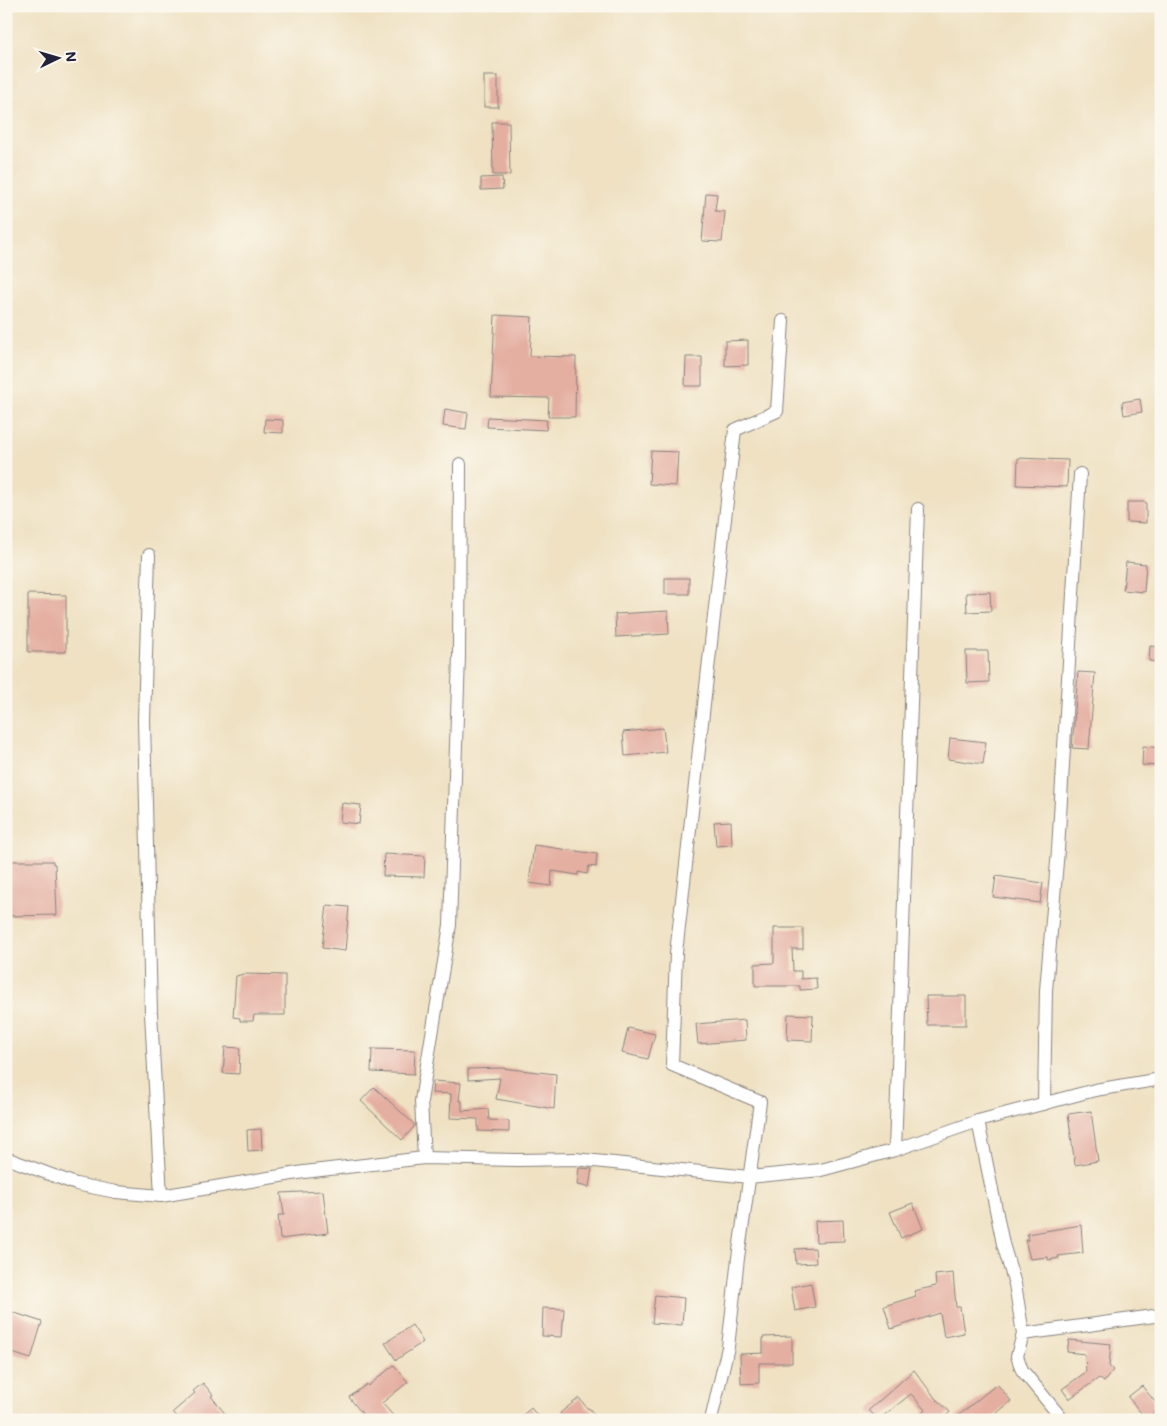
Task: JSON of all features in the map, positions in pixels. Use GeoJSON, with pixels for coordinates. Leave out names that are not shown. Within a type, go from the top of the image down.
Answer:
{"type":"FeatureCollection","features":[{"type":"Feature","properties":{"kind":"street"},"geometry":{"type":"LineString","coordinates":[[711,1420],[728,1347],[760,1102],[672,1065],[676,962],[735,430],[777,411],[783,321]]}},
{"type":"Feature","properties":{"kind":"street"},"geometry":{"type":"LineString","coordinates":[[424,1158],[421,1101],[450,925],[459,656],[460,464]]}},
{"type":"Feature","properties":{"kind":"street"},"geometry":{"type":"LineString","coordinates":[[1044,1104],[1046,990],[1058,850],[1080,474]]}},
{"type":"Feature","properties":{"kind":"street"},"geometry":{"type":"LineString","coordinates":[[896,1150],[918,509]]}},
{"type":"Feature","properties":{"kind":"street"},"geometry":{"type":"LineString","coordinates":[[149,555],[144,720],[151,1013],[161,1196]]}},
{"type":"Feature","properties":{"kind":"street"},"geometry":{"type":"LineString","coordinates":[[6,1158],[76,1184],[116,1192],[161,1196],[304,1172],[424,1158],[575,1159],[749,1177],[821,1170],[896,1150],[978,1121],[1095,1090],[1161,1080]]}},
{"type":"Feature","properties":{"kind":"street"},"geometry":{"type":"LineString","coordinates":[[978,1121],[1003,1244],[1015,1284],[1023,1334],[1017,1356],[1022,1370],[1063,1420]]}},
{"type":"Feature","properties":{"kind":"street"},"geometry":{"type":"LineString","coordinates":[[1023,1334],[1161,1315]]}},
{"type":"Feature","properties":{"kind":"building"},"geometry":{"type":"Polygon","coordinates":[[[484,76],[498,76],[498,107],[484,107],[484,76]]]}},
{"type":"Feature","properties":{"kind":"building"},"geometry":{"type":"Polygon","coordinates":[[[492,122],[509,122],[510,175],[493,175],[492,122]]]}},
{"type":"Feature","properties":{"kind":"building"},"geometry":{"type":"Polygon","coordinates":[[[502,177],[503,189],[481,190],[481,178],[502,177]]]}},
{"type":"Feature","properties":{"kind":"building"},"geometry":{"type":"Polygon","coordinates":[[[706,193],[717,194],[715,211],[725,212],[722,242],[702,241],[706,193]]]}},
{"type":"Feature","properties":{"kind":"building"},"geometry":{"type":"Polygon","coordinates":[[[495,315],[532,317],[530,356],[576,357],[575,417],[548,417],[549,398],[491,397],[495,315]]]}},
{"type":"Feature","properties":{"kind":"building"},"geometry":{"type":"Polygon","coordinates":[[[748,340],[748,365],[725,366],[725,341],[748,340]]]}},
{"type":"Feature","properties":{"kind":"building"},"geometry":{"type":"Polygon","coordinates":[[[686,357],[702,357],[702,386],[685,386],[686,357]]]}},
{"type":"Feature","properties":{"kind":"building"},"geometry":{"type":"Polygon","coordinates":[[[1140,399],[1142,412],[1124,415],[1122,402],[1140,399]]]}},
{"type":"Feature","properties":{"kind":"building"},"geometry":{"type":"Polygon","coordinates":[[[445,409],[468,413],[466,429],[443,426],[445,409]]]}},
{"type":"Feature","properties":{"kind":"building"},"geometry":{"type":"Polygon","coordinates":[[[488,417],[547,420],[546,430],[487,427],[488,417]]]}},
{"type":"Feature","properties":{"kind":"building"},"geometry":{"type":"Polygon","coordinates":[[[265,419],[283,420],[283,433],[264,432],[265,419]]]}},
{"type":"Feature","properties":{"kind":"building"},"geometry":{"type":"Polygon","coordinates":[[[651,451],[678,452],[676,486],[649,484],[651,451]]]}},
{"type":"Feature","properties":{"kind":"building"},"geometry":{"type":"Polygon","coordinates":[[[1018,458],[1068,460],[1067,487],[1017,485],[1018,458]]]}},
{"type":"Feature","properties":{"kind":"building"},"geometry":{"type":"Polygon","coordinates":[[[1127,502],[1146,502],[1146,523],[1127,522],[1127,502]]]}},
{"type":"Feature","properties":{"kind":"building"},"geometry":{"type":"Polygon","coordinates":[[[1126,562],[1146,564],[1144,592],[1123,590],[1126,562]]]}},
{"type":"Feature","properties":{"kind":"building"},"geometry":{"type":"Polygon","coordinates":[[[665,578],[689,578],[689,594],[665,594],[665,578]]]}},
{"type":"Feature","properties":{"kind":"building"},"geometry":{"type":"Polygon","coordinates":[[[990,592],[991,611],[967,612],[966,593],[990,592]]]}},
{"type":"Feature","properties":{"kind":"building"},"geometry":{"type":"Polygon","coordinates":[[[28,594],[66,595],[66,652],[28,652],[28,594]]]}},
{"type":"Feature","properties":{"kind":"building"},"geometry":{"type":"Polygon","coordinates":[[[668,611],[669,634],[616,637],[615,614],[668,611]]]}},
{"type":"Feature","properties":{"kind":"building"},"geometry":{"type":"Polygon","coordinates":[[[1150,646],[1161,647],[1161,662],[1149,661],[1150,646]]]}},
{"type":"Feature","properties":{"kind":"building"},"geometry":{"type":"Polygon","coordinates":[[[966,651],[988,651],[989,682],[967,683],[966,651]]]}},
{"type":"Feature","properties":{"kind":"building"},"geometry":{"type":"Polygon","coordinates":[[[1078,672],[1095,673],[1089,749],[1072,748],[1078,672]]]}},
{"type":"Feature","properties":{"kind":"building"},"geometry":{"type":"Polygon","coordinates":[[[663,728],[666,752],[625,756],[623,732],[663,728]]]}},
{"type":"Feature","properties":{"kind":"building"},"geometry":{"type":"Polygon","coordinates":[[[950,738],[986,742],[983,764],[948,759],[950,738]]]}},
{"type":"Feature","properties":{"kind":"building"},"geometry":{"type":"Polygon","coordinates":[[[1143,746],[1161,748],[1161,766],[1142,765],[1143,746]]]}},
{"type":"Feature","properties":{"kind":"building"},"geometry":{"type":"Polygon","coordinates":[[[342,803],[361,805],[359,824],[340,822],[342,803]]]}},
{"type":"Feature","properties":{"kind":"building"},"geometry":{"type":"Polygon","coordinates":[[[731,821],[732,845],[716,846],[714,822],[731,821]]]}},
{"type":"Feature","properties":{"kind":"building"},"geometry":{"type":"Polygon","coordinates":[[[534,845],[597,854],[596,867],[589,866],[587,874],[578,872],[578,875],[552,871],[551,886],[529,883],[534,845]]]}},
{"type":"Feature","properties":{"kind":"building"},"geometry":{"type":"Polygon","coordinates":[[[384,854],[425,856],[424,877],[383,876],[384,854]]]}},
{"type":"Feature","properties":{"kind":"building"},"geometry":{"type":"Polygon","coordinates":[[[6,861],[53,861],[53,864],[55,864],[57,915],[8,916],[6,861]]]}},
{"type":"Feature","properties":{"kind":"building"},"geometry":{"type":"Polygon","coordinates":[[[996,876],[1043,883],[1040,903],[993,897],[996,876]]]}},
{"type":"Feature","properties":{"kind":"building"},"geometry":{"type":"Polygon","coordinates":[[[327,905],[349,907],[345,951],[322,948],[327,905]]]}},
{"type":"Feature","properties":{"kind":"building"},"geometry":{"type":"Polygon","coordinates":[[[774,928],[803,928],[803,949],[792,949],[793,971],[801,971],[801,979],[816,978],[817,989],[800,990],[800,986],[755,986],[755,964],[774,963],[774,928]]]}},
{"type":"Feature","properties":{"kind":"building"},"geometry":{"type":"Polygon","coordinates":[[[244,974],[285,975],[285,1015],[254,1015],[253,1021],[240,1021],[240,1018],[233,1017],[236,976],[244,974]]]}},
{"type":"Feature","properties":{"kind":"building"},"geometry":{"type":"Polygon","coordinates":[[[926,996],[966,996],[966,1025],[927,1025],[926,996]]]}},
{"type":"Feature","properties":{"kind":"building"},"geometry":{"type":"Polygon","coordinates":[[[788,1014],[813,1015],[812,1041],[787,1040],[788,1014]]]}},
{"type":"Feature","properties":{"kind":"building"},"geometry":{"type":"Polygon","coordinates":[[[745,1020],[746,1040],[698,1044],[696,1024],[745,1020]]]}},
{"type":"Feature","properties":{"kind":"building"},"geometry":{"type":"Polygon","coordinates":[[[628,1028],[655,1034],[648,1059],[622,1053],[628,1028]]]}},
{"type":"Feature","properties":{"kind":"building"},"geometry":{"type":"Polygon","coordinates":[[[225,1047],[240,1048],[239,1074],[223,1073],[225,1047]]]}},
{"type":"Feature","properties":{"kind":"building"},"geometry":{"type":"Polygon","coordinates":[[[372,1049],[415,1050],[414,1074],[371,1072],[372,1049]]]}},
{"type":"Feature","properties":{"kind":"building"},"geometry":{"type":"Polygon","coordinates":[[[502,1068],[556,1074],[554,1109],[496,1099],[500,1078],[468,1080],[468,1069],[502,1068]]]}},
{"type":"Feature","properties":{"kind":"building"},"geometry":{"type":"Polygon","coordinates":[[[433,1081],[461,1083],[459,1101],[462,1101],[462,1111],[488,1109],[489,1120],[509,1121],[509,1132],[478,1131],[478,1119],[450,1118],[451,1094],[432,1093],[433,1081]]]}},
{"type":"Feature","properties":{"kind":"building"},"geometry":{"type":"Polygon","coordinates":[[[374,1087],[414,1124],[414,1127],[402,1140],[361,1101],[374,1087]]]}},
{"type":"Feature","properties":{"kind":"building"},"geometry":{"type":"Polygon","coordinates":[[[1091,1111],[1098,1161],[1075,1165],[1068,1114],[1091,1111]]]}},
{"type":"Feature","properties":{"kind":"building"},"geometry":{"type":"Polygon","coordinates":[[[261,1129],[262,1150],[248,1151],[247,1130],[261,1129]]]}},
{"type":"Feature","properties":{"kind":"building"},"geometry":{"type":"Polygon","coordinates":[[[579,1168],[592,1169],[589,1187],[577,1185],[579,1168]]]}},
{"type":"Feature","properties":{"kind":"building"},"geometry":{"type":"Polygon","coordinates":[[[323,1191],[328,1233],[280,1239],[278,1215],[284,1215],[281,1193],[323,1191]]]}},
{"type":"Feature","properties":{"kind":"building"},"geometry":{"type":"Polygon","coordinates":[[[913,1203],[923,1229],[901,1238],[890,1212],[913,1203]]]}},
{"type":"Feature","properties":{"kind":"building"},"geometry":{"type":"Polygon","coordinates":[[[843,1220],[844,1241],[816,1242],[815,1221],[843,1220]]]}},
{"type":"Feature","properties":{"kind":"building"},"geometry":{"type":"Polygon","coordinates":[[[1081,1225],[1083,1253],[1058,1256],[1059,1258],[1048,1260],[1048,1257],[1030,1259],[1025,1240],[1028,1240],[1027,1234],[1081,1225]]]}},
{"type":"Feature","properties":{"kind":"building"},"geometry":{"type":"Polygon","coordinates":[[[815,1248],[816,1263],[796,1264],[795,1249],[815,1248]]]}},
{"type":"Feature","properties":{"kind":"building"},"geometry":{"type":"Polygon","coordinates":[[[953,1273],[956,1307],[960,1307],[964,1333],[944,1337],[940,1313],[891,1329],[884,1306],[916,1296],[914,1291],[936,1286],[935,1275],[953,1273]]]}},
{"type":"Feature","properties":{"kind":"building"},"geometry":{"type":"Polygon","coordinates":[[[811,1283],[815,1307],[795,1311],[791,1287],[811,1283]]]}},
{"type":"Feature","properties":{"kind":"building"},"geometry":{"type":"Polygon","coordinates":[[[655,1295],[684,1298],[682,1325],[652,1323],[655,1295]]]}},
{"type":"Feature","properties":{"kind":"building"},"geometry":{"type":"Polygon","coordinates":[[[543,1308],[564,1309],[562,1337],[542,1336],[543,1308]]]}},
{"type":"Feature","properties":{"kind":"building"},"geometry":{"type":"Polygon","coordinates":[[[6,1310],[42,1322],[31,1359],[6,1351],[10,1329],[6,1328],[6,1310]]]}},
{"type":"Feature","properties":{"kind":"building"},"geometry":{"type":"Polygon","coordinates":[[[412,1325],[423,1342],[396,1360],[385,1343],[412,1325]]]}},
{"type":"Feature","properties":{"kind":"building"},"geometry":{"type":"Polygon","coordinates":[[[792,1336],[792,1363],[759,1363],[759,1383],[741,1384],[740,1354],[763,1353],[763,1337],[792,1336]]]}},
{"type":"Feature","properties":{"kind":"building"},"geometry":{"type":"Polygon","coordinates":[[[1069,1340],[1111,1344],[1109,1366],[1113,1370],[1104,1382],[1099,1378],[1069,1399],[1062,1389],[1086,1372],[1085,1354],[1067,1352],[1069,1340]]]}},
{"type":"Feature","properties":{"kind":"building"},"geometry":{"type":"Polygon","coordinates":[[[394,1365],[408,1382],[382,1403],[397,1420],[367,1420],[349,1397],[367,1384],[368,1386],[394,1365]]]}},
{"type":"Feature","properties":{"kind":"building"},"geometry":{"type":"Polygon","coordinates":[[[914,1370],[936,1399],[950,1412],[941,1420],[928,1420],[922,1413],[925,1410],[911,1394],[878,1420],[869,1410],[914,1370]]]}},
{"type":"Feature","properties":{"kind":"building"},"geometry":{"type":"Polygon","coordinates":[[[203,1383],[230,1420],[180,1420],[173,1412],[195,1393],[193,1391],[203,1383]]]}},
{"type":"Feature","properties":{"kind":"building"},"geometry":{"type":"Polygon","coordinates":[[[997,1384],[1011,1401],[989,1420],[953,1420],[997,1384]]]}},
{"type":"Feature","properties":{"kind":"building"},"geometry":{"type":"Polygon","coordinates":[[[1142,1386],[1160,1408],[1146,1419],[1128,1397],[1142,1386]]]}},
{"type":"Feature","properties":{"kind":"building"},"geometry":{"type":"Polygon","coordinates":[[[579,1398],[598,1420],[566,1420],[560,1413],[579,1398]]]}},
{"type":"Feature","properties":{"kind":"building"},"geometry":{"type":"Polygon","coordinates":[[[531,1408],[541,1420],[517,1420],[531,1408]]]}}]}
